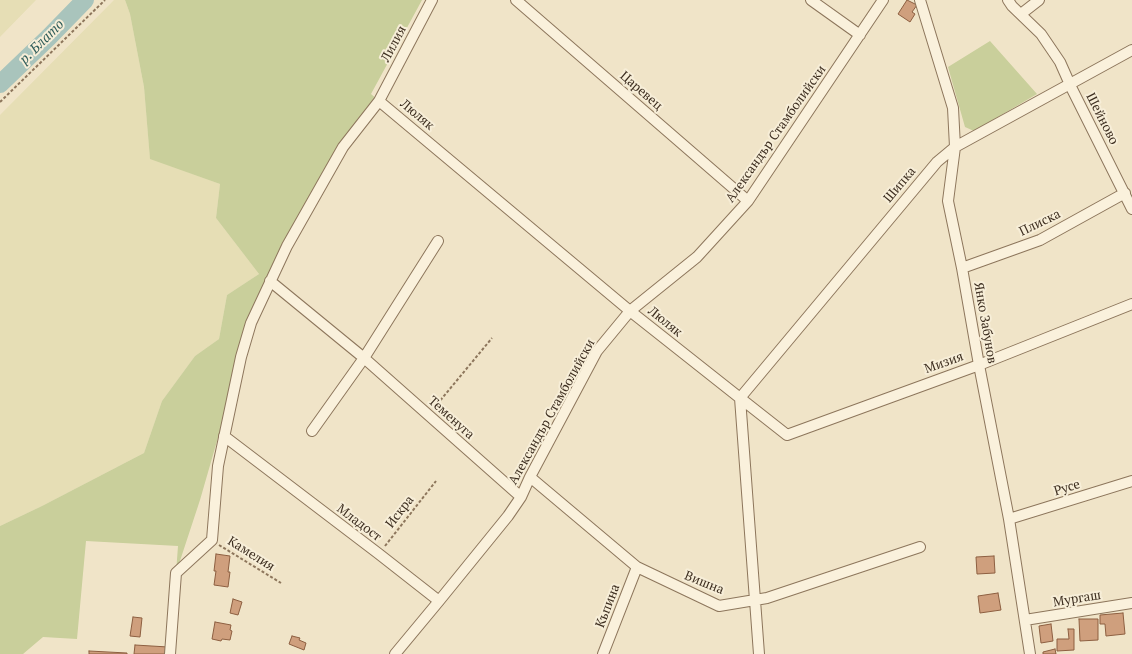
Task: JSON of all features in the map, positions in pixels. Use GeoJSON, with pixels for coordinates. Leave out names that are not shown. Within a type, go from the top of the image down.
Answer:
{"type":"FeatureCollection","features":[{"type":"Feature","properties":{"kind":"street","name":"Лилия"},"geometry":{"type":"LineString","coordinates":[[212,540],[218,466],[241,357],[251,322],[287,246],[343,148],[379,100],[432,0]]}},
{"type":"Feature","properties":{"kind":"street","name":"Царевец"},"geometry":{"type":"LineString","coordinates":[[516,0],[748,201]]}},
{"type":"Feature","properties":{"kind":"street"},"geometry":{"type":"LineString","coordinates":[[811,0],[860,35]]}},
{"type":"Feature","properties":{"kind":"street","name":"Александър Стамболийски"},"geometry":{"type":"LineString","coordinates":[[395,654],[439,602],[508,516],[521,497],[530,477],[597,351],[630,311],[697,257],[748,201],[883,0]]}},
{"type":"Feature","properties":{"kind":"street","name":"Янко Забунов"},"geometry":{"type":"LineString","coordinates":[[920,0],[953,108],[955,147],[948,201],[1009,519],[1030,654]]}},
{"type":"Feature","properties":{"kind":"street"},"geometry":{"type":"LineString","coordinates":[[1008,0],[1021,14],[1039,0]]}},
{"type":"Feature","properties":{"kind":"street","name":"Шейново"},"geometry":{"type":"LineString","coordinates":[[1021,14],[1041,34],[1060,62],[1132,209]]}},
{"type":"Feature","properties":{"kind":"street","name":"Шипка"},"geometry":{"type":"LineString","coordinates":[[740,398],[937,162],[955,147],[1132,50]]}},
{"type":"Feature","properties":{"kind":"street","name":"Люляк"},"geometry":{"type":"LineString","coordinates":[[379,100],[630,311],[787,435]]}},
{"type":"Feature","properties":{"kind":"street","name":"Плиска"},"geometry":{"type":"LineString","coordinates":[[962,268],[1040,240],[1125,193]]}},
{"type":"Feature","properties":{"kind":"street"},"geometry":{"type":"LineString","coordinates":[[312,431],[364,358],[438,241]]}},
{"type":"Feature","properties":{"kind":"street","name":"Теменуга"},"geometry":{"type":"LineString","coordinates":[[270,281],[364,358],[521,497]]}},
{"type":"Feature","properties":{"kind":"street","name":"Мизия"},"geometry":{"type":"LineString","coordinates":[[787,435],[979,365],[1132,304]]}},
{"type":"Feature","properties":{"kind":"street"},"geometry":{"type":"LineString","coordinates":[[740,398],[759,654]]}},
{"type":"Feature","properties":{"kind":"street","name":"Младост"},"geometry":{"type":"LineString","coordinates":[[224,436],[379,554],[439,602]]}},
{"type":"Feature","properties":{"kind":"street","name":"Вишна"},"geometry":{"type":"LineString","coordinates":[[530,477],[636,567],[719,606],[774,595],[920,548]]}},
{"type":"Feature","properties":{"kind":"street","name":"Русе"},"geometry":{"type":"LineString","coordinates":[[1009,519],[1132,481]]}},
{"type":"Feature","properties":{"kind":"street"},"geometry":{"type":"LineString","coordinates":[[170,654],[176,573],[212,540]]}},
{"type":"Feature","properties":{"kind":"street","name":"Къпина"},"geometry":{"type":"LineString","coordinates":[[603,654],[636,567]]}},
{"type":"Feature","properties":{"kind":"street","name":"Мургаш"},"geometry":{"type":"LineString","coordinates":[[1025,620],[1132,603]]}},
{"type":"Feature","properties":{"kind":"path"},"geometry":{"type":"LineString","coordinates":[[0,102],[105,0]]}},
{"type":"Feature","properties":{"kind":"path"},"geometry":{"type":"LineString","coordinates":[[428,415],[492,338]]}},
{"type":"Feature","properties":{"kind":"path","name":"Искра"},"geometry":{"type":"LineString","coordinates":[[379,554],[436,481]]}},
{"type":"Feature","properties":{"kind":"path","name":"Камелия"},"geometry":{"type":"LineString","coordinates":[[212,540],[282,583]]}},
{"type":"Feature","properties":{"kind":"shaded area"},"geometry":{"type":"Polygon","coordinates":[[[0,0],[36,0],[0,37],[0,0]]]}},
{"type":"Feature","properties":{"kind":"shaded area"},"geometry":{"type":"Polygon","coordinates":[[[114,0],[125,0],[130,14],[144,87],[150,158],[220,184],[216,218],[259,274],[227,295],[219,339],[195,356],[162,401],[144,453],[0,526],[0,115],[114,0]]]}},
{"type":"Feature","properties":{"kind":"green space"},"geometry":{"type":"Polygon","coordinates":[[[125,0],[422,0],[371,94],[379,101],[343,147],[251,323],[200,500],[176,573],[178,546],[86,541],[77,639],[43,637],[23,654],[0,654],[0,526],[144,453],[162,401],[195,356],[219,339],[227,295],[259,274],[216,218],[220,184],[150,159],[144,87],[130,14],[125,0]]]}},
{"type":"Feature","properties":{"kind":"green space"},"geometry":{"type":"Polygon","coordinates":[[[990,41],[1037,94],[974,131],[965,127],[948,67],[990,41]]]}},
{"type":"Feature","properties":{"kind":"building"},"geometry":{"type":"Polygon","coordinates":[[[907,0],[917,5],[912,12],[915,14],[910,22],[898,14],[907,0]]]}},
{"type":"Feature","properties":{"kind":"building"},"geometry":{"type":"Polygon","coordinates":[[[216,554],[230,556],[228,587],[214,585],[216,554]]]}},
{"type":"Feature","properties":{"kind":"building"},"geometry":{"type":"Polygon","coordinates":[[[994,556],[995,573],[977,574],[976,557],[994,556]]]}},
{"type":"Feature","properties":{"kind":"building"},"geometry":{"type":"Polygon","coordinates":[[[998,593],[1001,610],[980,613],[978,596],[998,593]]]}},
{"type":"Feature","properties":{"kind":"building"},"geometry":{"type":"Polygon","coordinates":[[[233,599],[242,602],[238,615],[230,613],[233,599]]]}},
{"type":"Feature","properties":{"kind":"building"},"geometry":{"type":"Polygon","coordinates":[[[1123,613],[1125,634],[1106,636],[1105,624],[1100,624],[1100,615],[1123,613]]]}},
{"type":"Feature","properties":{"kind":"building"},"geometry":{"type":"Polygon","coordinates":[[[133,617],[142,618],[140,637],[130,636],[133,617]]]}},
{"type":"Feature","properties":{"kind":"building"},"geometry":{"type":"Polygon","coordinates":[[[1079,619],[1098,619],[1098,640],[1080,641],[1079,619]]]}},
{"type":"Feature","properties":{"kind":"building"},"geometry":{"type":"Polygon","coordinates":[[[215,622],[231,625],[230,630],[232,631],[230,640],[222,639],[221,641],[212,639],[215,622]]]}},
{"type":"Feature","properties":{"kind":"building"},"geometry":{"type":"Polygon","coordinates":[[[1051,624],[1053,641],[1041,643],[1039,626],[1051,624]]]}},
{"type":"Feature","properties":{"kind":"building"},"geometry":{"type":"Polygon","coordinates":[[[1068,629],[1074,629],[1074,650],[1057,651],[1057,639],[1069,639],[1068,629]]]}},
{"type":"Feature","properties":{"kind":"building"},"geometry":{"type":"Polygon","coordinates":[[[292,636],[300,638],[299,640],[306,643],[304,650],[289,644],[292,636]]]}},
{"type":"Feature","properties":{"kind":"building"},"geometry":{"type":"Polygon","coordinates":[[[135,645],[168,647],[168,654],[134,654],[135,645]]]}},
{"type":"Feature","properties":{"kind":"building"},"geometry":{"type":"Polygon","coordinates":[[[1055,649],[1056,654],[1043,654],[1043,652],[1055,649]]]}},
{"type":"Feature","properties":{"kind":"building"},"geometry":{"type":"Polygon","coordinates":[[[89,651],[127,653],[127,654],[89,654],[89,651]]]}},
{"type":"Feature","properties":{"kind":"waterway","name":"р. Блато"},"geometry":{"type":"LineString","coordinates":[[0,84],[85,0]]}}]}
